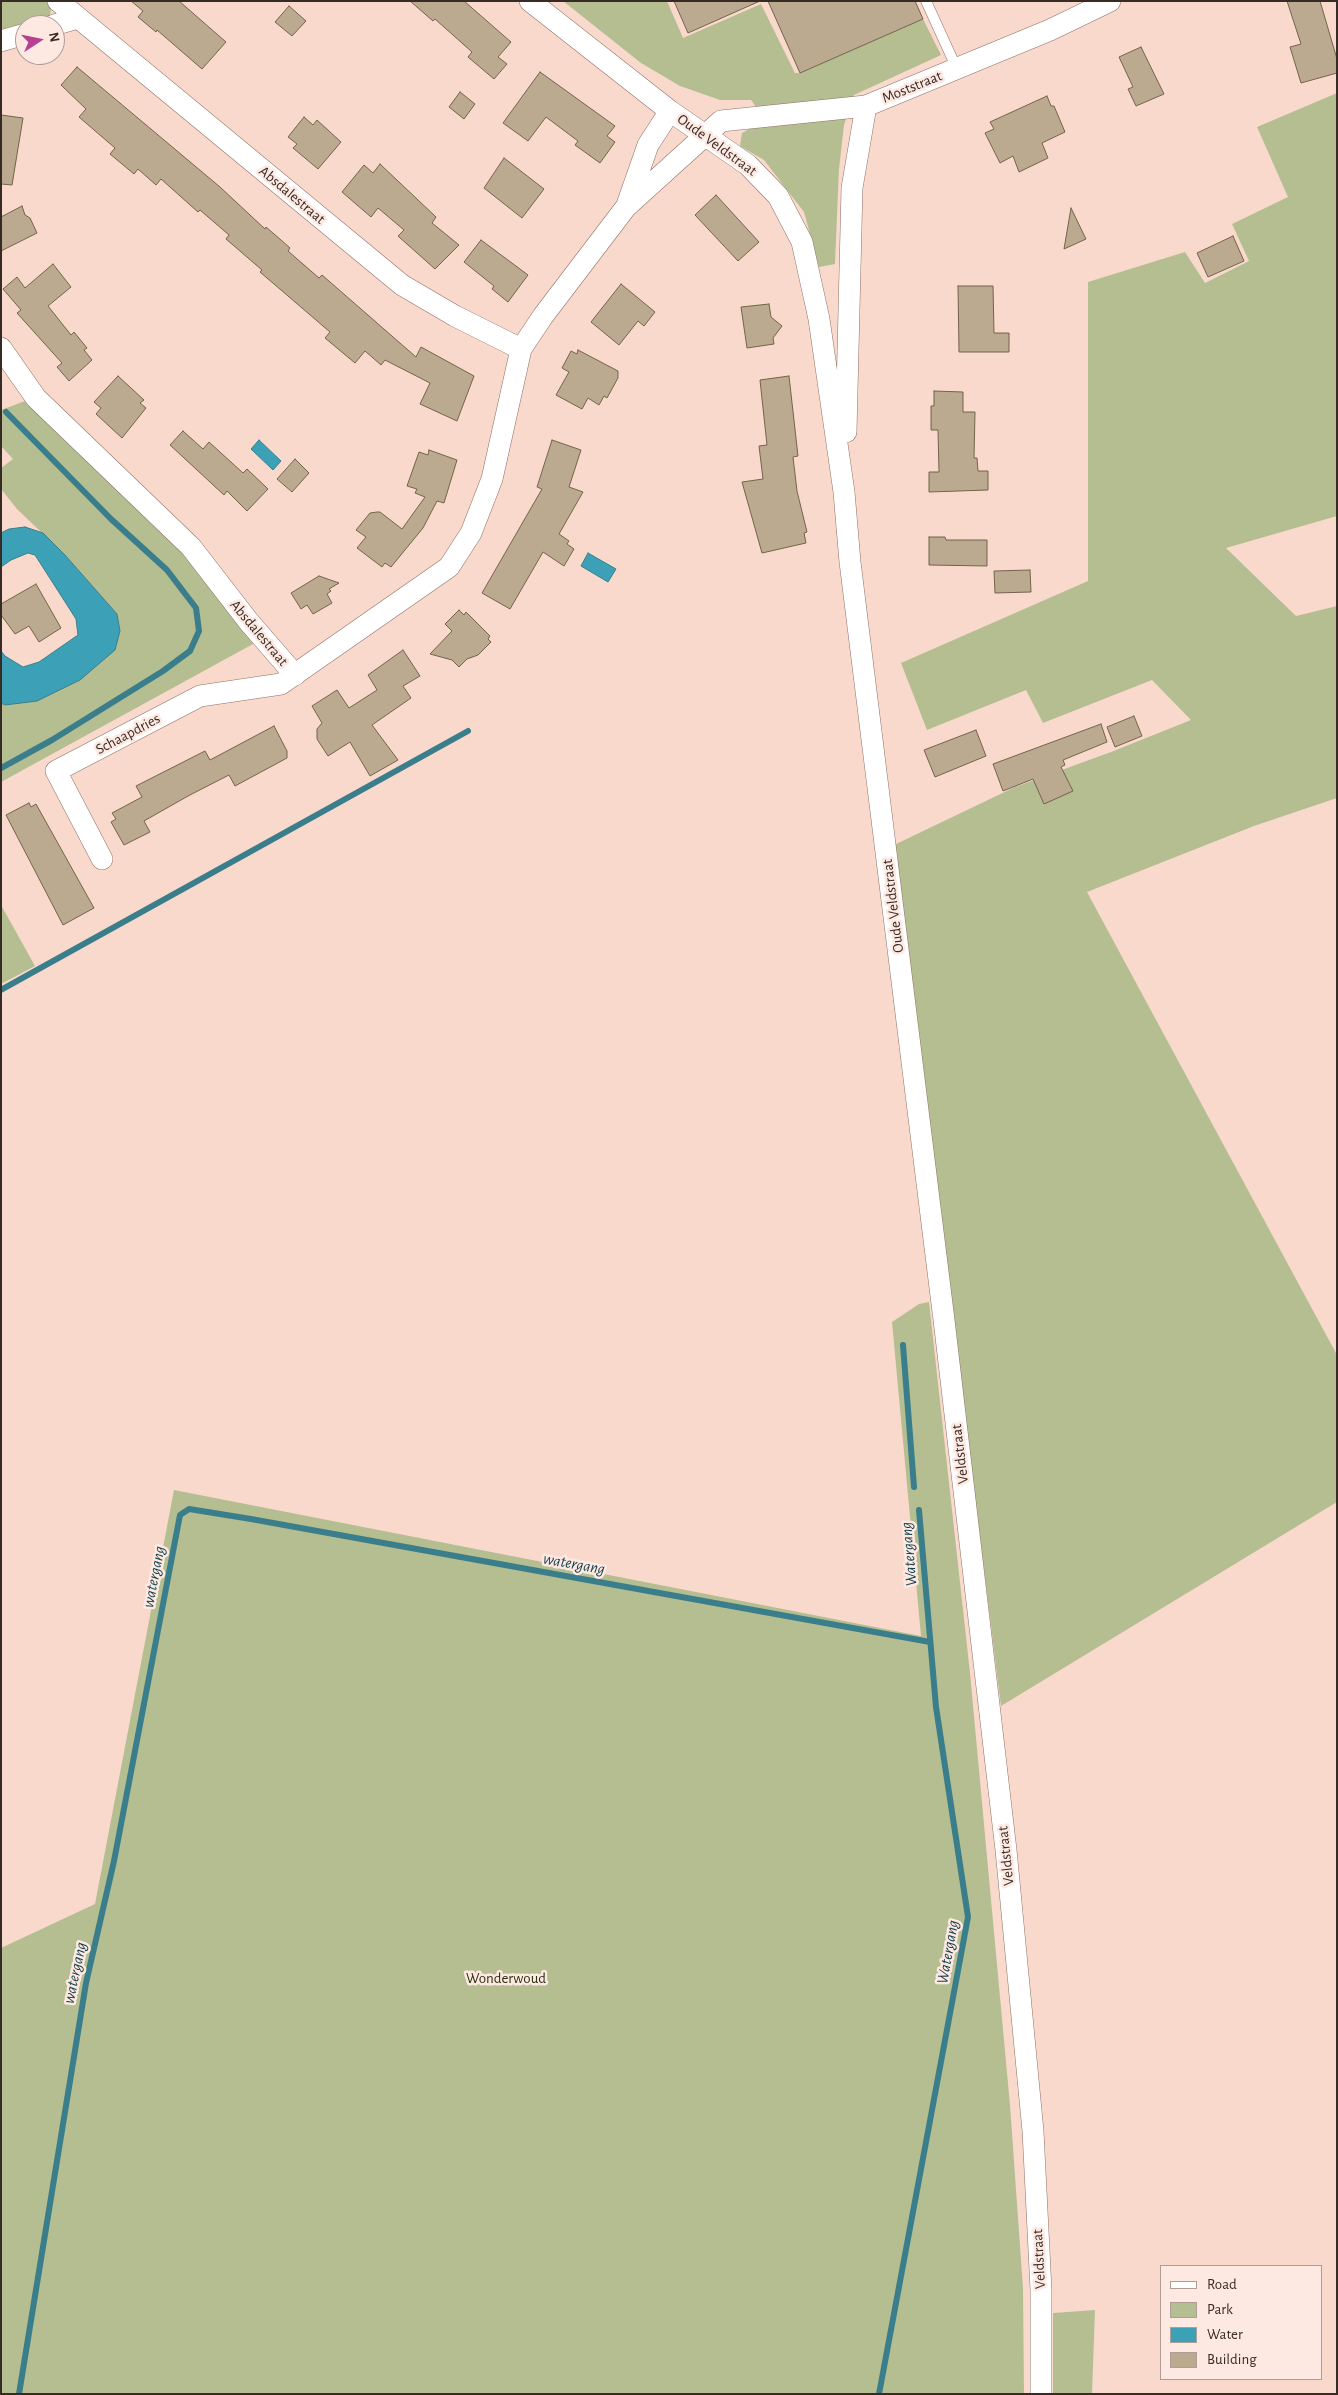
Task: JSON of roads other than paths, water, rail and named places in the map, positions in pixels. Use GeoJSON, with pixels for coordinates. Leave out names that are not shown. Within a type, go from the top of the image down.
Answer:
{"type":"FeatureCollection","features":[{"type":"Feature","properties":{"kind":"street","name":"Absdalestraat"},"geometry":{"type":"LineString","coordinates":[[58,1],[402,285],[455,316],[521,349]]}},
{"type":"Feature","properties":{"kind":"street","name":"Oude Veldstraat"},"geometry":{"type":"LineString","coordinates":[[530,1],[670,111],[748,164],[778,196],[802,242],[819,319],[844,492],[850,562],[944,1320]]}},
{"type":"Feature","properties":{"kind":"street","name":"Moststraat"},"geometry":{"type":"LineString","coordinates":[[706,136],[722,121],[866,106],[1050,30],[1110,1]]}},
{"type":"Feature","properties":{"kind":"street"},"geometry":{"type":"LineString","coordinates":[[65,22],[78,18]]}},
{"type":"Feature","properties":{"kind":"street"},"geometry":{"type":"LineString","coordinates":[[1,41],[15,37]]}},
{"type":"Feature","properties":{"kind":"street","name":"Oude Veldstraat"},"geometry":{"type":"LineString","coordinates":[[844,492],[852,188],[866,106]]}},
{"type":"Feature","properties":{"kind":"street","name":"Absdalestraat"},"geometry":{"type":"LineString","coordinates":[[626,207],[648,145],[670,111]]}},
{"type":"Feature","properties":{"kind":"street","name":"Absdalestraat"},"geometry":{"type":"LineString","coordinates":[[1,348],[36,398],[191,547],[249,622],[295,675],[449,567],[471,533],[492,479],[521,349],[543,316],[626,207],[706,136]]}},
{"type":"Feature","properties":{"kind":"street","name":"Schaapdries"},"geometry":{"type":"LineString","coordinates":[[102,859],[56,772],[200,696],[281,684],[295,675]]}},
{"type":"Feature","properties":{"kind":"street","name":"Veldstraat"},"geometry":{"type":"LineString","coordinates":[[944,1320],[1006,1850],[1032,2130],[1041,2290],[1041,2394]]}},
{"type":"Feature","properties":{"kind":"lane"},"geometry":{"type":"LineString","coordinates":[[926,1],[957,68]]}},
{"type":"Feature","properties":{"kind":"water"},"geometry":{"type":"Polygon","coordinates":[[[259,440],[281,461],[273,470],[251,449],[259,440]]]}},
{"type":"Feature","properties":{"kind":"water"},"geometry":{"type":"Polygon","coordinates":[[[25,527],[43,533],[65,555],[117,614],[120,631],[115,650],[80,680],[37,701],[5,705],[1,703],[1,651],[5,656],[23,667],[39,662],[78,635],[76,619],[35,555],[28,553],[11,560],[1,567],[1,533],[9,529],[25,527]]]}},
{"type":"Feature","properties":{"kind":"water"},"geometry":{"type":"Polygon","coordinates":[[[588,553],[616,569],[608,582],[581,566],[588,553]]]}},
{"type":"Feature","properties":{"kind":"waterway"},"geometry":{"type":"LineString","coordinates":[[1,768],[52,740],[163,671],[190,651],[199,631],[196,608],[167,570],[111,519],[6,412]]}},
{"type":"Feature","properties":{"kind":"waterway"},"geometry":{"type":"LineString","coordinates":[[1,990],[468,731]]}},
{"type":"Feature","properties":{"kind":"waterway"},"geometry":{"type":"LineString","coordinates":[[903,1345],[914,1487]]}},
{"type":"Feature","properties":{"kind":"waterway","name":"watergang"},"geometry":{"type":"LineString","coordinates":[[19,2394],[86,1983],[114,1861],[180,1515],[189,1509],[251,1519],[930,1642]]}},
{"type":"Feature","properties":{"kind":"waterway","name":"Watergang"},"geometry":{"type":"LineString","coordinates":[[879,2394],[968,1917],[936,1707],[919,1510]]}},
{"type":"Feature","properties":{"kind":"park label","name":"Wonderwoud"},"geometry":{"type":"Point","coordinates":[506,1978]}}]}
